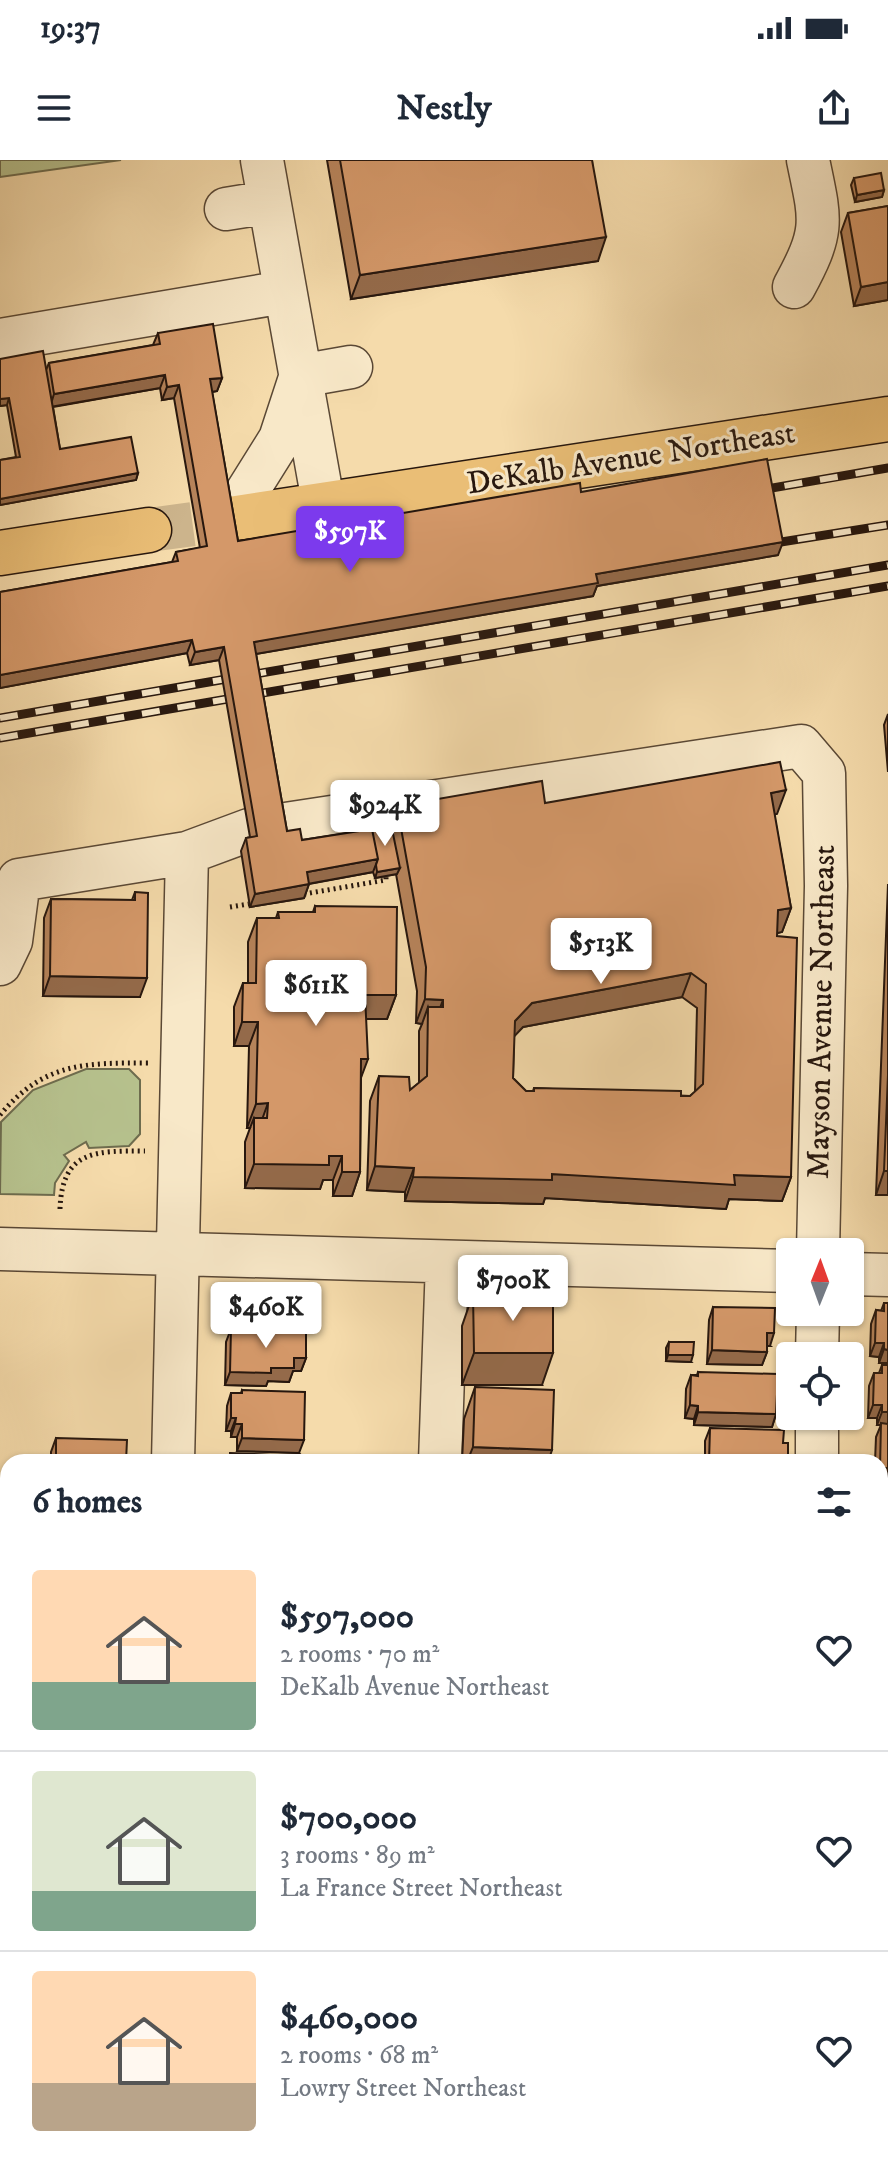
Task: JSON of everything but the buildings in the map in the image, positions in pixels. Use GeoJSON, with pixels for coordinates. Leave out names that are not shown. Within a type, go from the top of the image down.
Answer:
{"type":"FeatureCollection","features":[{"type":"Feature","properties":{"kind":"main road","name":"DeKalb Avenue Northeast"},"geometry":{"type":"LineString","coordinates":[[230,519],[888,419]]}},
{"type":"Feature","properties":{"kind":"main road"},"geometry":{"type":"LineString","coordinates":[[0,553],[149,530]]}},
{"type":"Feature","properties":{"kind":"street"},"geometry":{"type":"LineString","coordinates":[[262,160],[324,507]]}},
{"type":"Feature","properties":{"kind":"street"},"geometry":{"type":"LineString","coordinates":[[794,287],[816,246],[819,213],[808,160]]}},
{"type":"Feature","properties":{"kind":"street"},"geometry":{"type":"LineString","coordinates":[[226,209],[269,202]]}},
{"type":"Feature","properties":{"kind":"street"},"geometry":{"type":"LineString","coordinates":[[0,340],[284,292]]}},
{"type":"Feature","properties":{"kind":"street"},"geometry":{"type":"LineString","coordinates":[[300,376],[351,367]]}},
{"type":"Feature","properties":{"kind":"street"},"geometry":{"type":"LineString","coordinates":[[230,519],[280,439],[300,376]]}},
{"type":"Feature","properties":{"kind":"street","name":"Mayson Avenue Northeast"},"geometry":{"type":"LineString","coordinates":[[187,853],[264,827],[801,746],[824,773],[807,885],[818,1238]]}},
{"type":"Feature","properties":{"kind":"street"},"geometry":{"type":"LineString","coordinates":[[0,964],[11,941],[9,881],[187,853],[173,1454]]}},
{"type":"Feature","properties":{"kind":"street"},"geometry":{"type":"LineString","coordinates":[[0,1249],[776,1271]]}},
{"type":"Feature","properties":{"kind":"street"},"geometry":{"type":"LineString","coordinates":[[443,1454],[462,1398],[447,1262]]}},
{"type":"Feature","properties":{"kind":"street"},"geometry":{"type":"LineString","coordinates":[[864,1274],[888,1275]]}},
{"type":"Feature","properties":{"kind":"street"},"geometry":{"type":"LineString","coordinates":[[817,1430],[817,1454]]}},
{"type":"Feature","properties":{"kind":"path"},"geometry":{"type":"LineString","coordinates":[[304,894],[386,880],[386,876]]}},
{"type":"Feature","properties":{"kind":"path"},"geometry":{"type":"LineString","coordinates":[[230,907],[249,904]]}},
{"type":"Feature","properties":{"kind":"path"},"geometry":{"type":"LineString","coordinates":[[0,1115],[25,1089],[54,1071],[83,1063],[149,1063]]}},
{"type":"Feature","properties":{"kind":"path"},"geometry":{"type":"LineString","coordinates":[[60,1209],[60,1190],[69,1171],[81,1158],[99,1151],[148,1151]]}},
{"type":"Feature","properties":{"kind":"green space"},"geometry":{"type":"Polygon","coordinates":[[[0,160],[121,160],[0,177],[0,160]]]}},
{"type":"Feature","properties":{"kind":"green space"},"geometry":{"type":"Polygon","coordinates":[[[86,1069],[129,1069],[140,1080],[140,1134],[129,1146],[89,1148],[86,1142],[64,1155],[69,1161],[55,1183],[54,1195],[0,1194],[1,1122],[33,1090],[86,1069]]]}},
{"type":"Feature","properties":{"kind":"tunnel"},"geometry":{"type":"LineString","coordinates":[[149,530],[230,519]]}},
{"type":"Feature","properties":{"kind":"railway"},"geometry":{"type":"LineString","coordinates":[[749,492],[888,468]]}},
{"type":"Feature","properties":{"kind":"railway"},"geometry":{"type":"LineString","coordinates":[[762,545],[888,525]]}},
{"type":"Feature","properties":{"kind":"railway"},"geometry":{"type":"LineString","coordinates":[[0,718],[888,565]]}},
{"type":"Feature","properties":{"kind":"railway"},"geometry":{"type":"LineString","coordinates":[[0,738],[888,586]]}}]}
